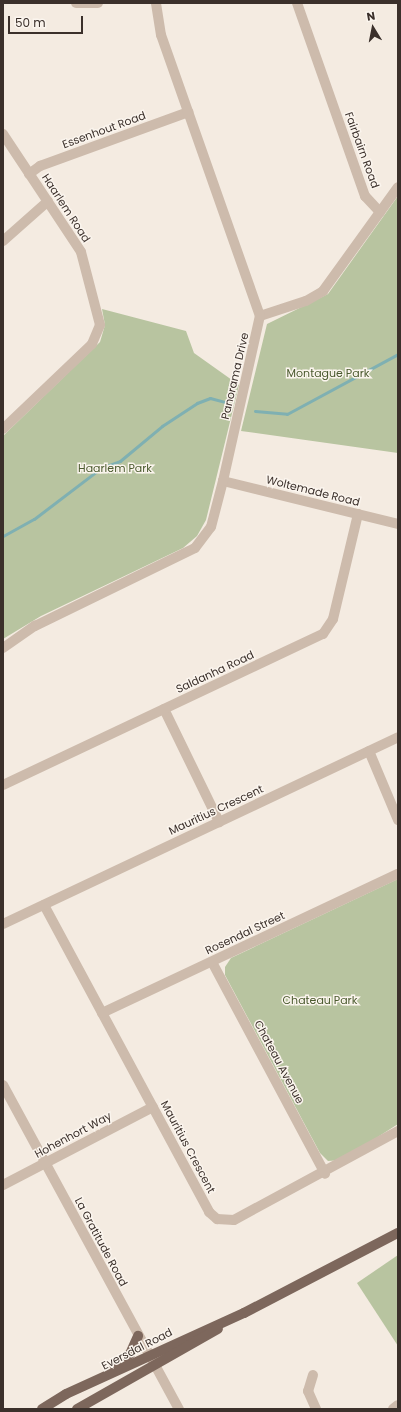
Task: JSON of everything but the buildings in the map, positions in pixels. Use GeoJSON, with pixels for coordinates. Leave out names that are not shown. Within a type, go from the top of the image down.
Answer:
{"type":"FeatureCollection","features":[{"type":"Feature","properties":{"kind":"main road","name":"Eversdal Road"},"geometry":{"type":"LineString","coordinates":[[42,1409],[66,1394],[244,1313],[398,1233]]}},
{"type":"Feature","properties":{"kind":"main road","name":"Eversdal Road"},"geometry":{"type":"LineString","coordinates":[[77,1409],[156,1367],[244,1313]]}},
{"type":"Feature","properties":{"kind":"main road"},"geometry":{"type":"LineString","coordinates":[[66,1394],[124,1361],[138,1336]]}},
{"type":"Feature","properties":{"kind":"street"},"geometry":{"type":"LineString","coordinates":[[76,3],[98,3]]}},
{"type":"Feature","properties":{"kind":"street"},"geometry":{"type":"LineString","coordinates":[[156,3],[161,35],[260,316],[306,301],[323,291],[398,187]]}},
{"type":"Feature","properties":{"kind":"street","name":"Fairbairn Road"},"geometry":{"type":"LineString","coordinates":[[297,3],[365,196],[380,212]]}},
{"type":"Feature","properties":{"kind":"street","name":"Essenhout Road"},"geometry":{"type":"LineString","coordinates":[[29,174],[40,166],[188,112]]}},
{"type":"Feature","properties":{"kind":"street","name":"Haarlem Road"},"geometry":{"type":"LineString","coordinates":[[3,134],[48,201],[83,258],[99,331],[92,344],[3,429]]}},
{"type":"Feature","properties":{"kind":"street"},"geometry":{"type":"LineString","coordinates":[[3,241],[48,201]]}},
{"type":"Feature","properties":{"kind":"street","name":"Panorama Drive"},"geometry":{"type":"LineString","coordinates":[[3,648],[35,626],[195,548],[211,527],[223,482],[260,316]]}},
{"type":"Feature","properties":{"kind":"street","name":"Woltemade Road"},"geometry":{"type":"LineString","coordinates":[[223,482],[398,524]]}},
{"type":"Feature","properties":{"kind":"street","name":"Saldanha Road"},"geometry":{"type":"LineString","coordinates":[[3,784],[164,709],[327,630],[333,620],[358,514]]}},
{"type":"Feature","properties":{"kind":"street"},"geometry":{"type":"LineString","coordinates":[[164,709],[219,822]]}},
{"type":"Feature","properties":{"kind":"street","name":"Mauritius Crescent"},"geometry":{"type":"LineString","coordinates":[[3,924],[398,737]]}},
{"type":"Feature","properties":{"kind":"street"},"geometry":{"type":"LineString","coordinates":[[369,751],[398,820]]}},
{"type":"Feature","properties":{"kind":"street","name":"Rosendal Street"},"geometry":{"type":"LineString","coordinates":[[102,1014],[398,874]]}},
{"type":"Feature","properties":{"kind":"street","name":"Mauritius Crescent"},"geometry":{"type":"LineString","coordinates":[[44,905],[209,1212],[217,1219],[234,1220],[325,1174],[398,1131]]}},
{"type":"Feature","properties":{"kind":"street","name":"Chateau Avenue"},"geometry":{"type":"LineString","coordinates":[[212,962],[325,1174]]}},
{"type":"Feature","properties":{"kind":"street","name":"La Gratitude Road"},"geometry":{"type":"LineString","coordinates":[[3,1085],[179,1409]]}},
{"type":"Feature","properties":{"kind":"street","name":"Hohenhort Way"},"geometry":{"type":"LineString","coordinates":[[3,1185],[153,1107]]}},
{"type":"Feature","properties":{"kind":"street"},"geometry":{"type":"LineString","coordinates":[[313,1376],[308,1390],[316,1409]]}},
{"type":"Feature","properties":{"kind":"street"},"geometry":{"type":"LineString","coordinates":[[393,1409],[398,1406]]}},
{"type":"Feature","properties":{"kind":"green space","name":"Montague Park"},"geometry":{"type":"Polygon","coordinates":[[[398,196],[398,453],[241,431],[267,324],[328,294],[398,196]]]}},
{"type":"Feature","properties":{"kind":"green space","name":"Haarlem Park"},"geometry":{"type":"Polygon","coordinates":[[[102,309],[186,331],[194,353],[239,385],[206,520],[197,536],[183,548],[41,616],[3,639],[3,436],[100,342],[105,325],[102,309]]]}},
{"type":"Feature","properties":{"kind":"green space","name":"Chateau Park"},"geometry":{"type":"Polygon","coordinates":[[[398,879],[398,1124],[342,1160],[328,1161],[320,1153],[225,975],[225,967],[231,958],[398,879]]]}},
{"type":"Feature","properties":{"kind":"green space"},"geometry":{"type":"Polygon","coordinates":[[[398,1255],[398,1346],[357,1283],[398,1255]]]}},
{"type":"Feature","properties":{"kind":"waterway"},"geometry":{"type":"LineString","coordinates":[[255,411],[287,414],[398,354]]}},
{"type":"Feature","properties":{"kind":"waterway"},"geometry":{"type":"LineString","coordinates":[[3,536],[34,519],[101,468],[120,461],[162,426],[197,403],[210,398],[225,402]]}}]}
